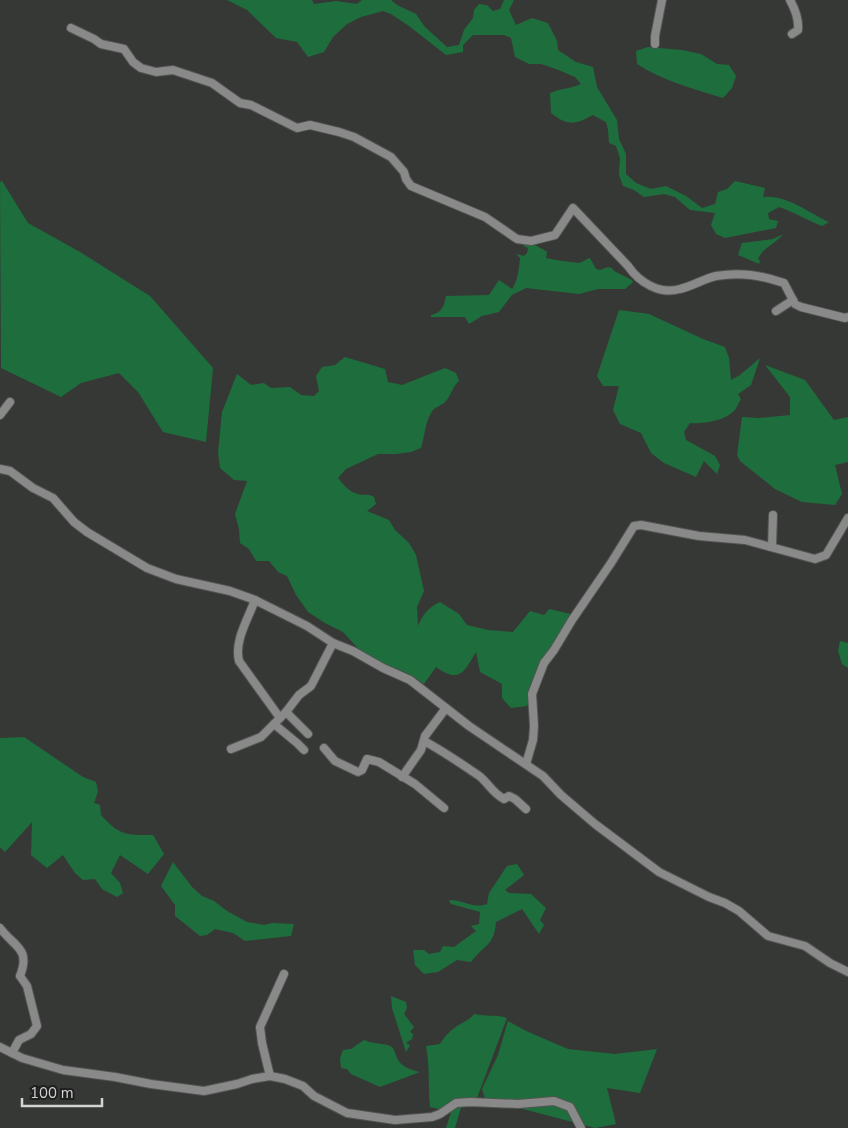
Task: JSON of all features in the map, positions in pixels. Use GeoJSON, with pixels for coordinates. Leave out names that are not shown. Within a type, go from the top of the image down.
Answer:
{"type":"FeatureCollection","features":[{"type":"Feature","properties":{"kind":"street"},"geometry":{"type":"LineString","coordinates":[[655,44],[662,0]]}},
{"type":"Feature","properties":{"kind":"street"},"geometry":{"type":"LineString","coordinates":[[790,0],[796,11],[799,27],[792,34]]}},
{"type":"Feature","properties":{"kind":"street"},"geometry":{"type":"LineString","coordinates":[[70,28],[101,44],[124,49],[133,62],[141,68],[156,72],[173,70],[212,83],[240,103],[250,105],[297,128],[310,125],[354,137],[391,157],[404,172],[411,186],[485,217],[518,239],[531,241],[555,235],[573,208],[628,266],[633,274],[647,284],[664,290],[680,290],[699,281],[717,276],[751,274],[784,283],[795,304],[844,318],[848,317]]}},
{"type":"Feature","properties":{"kind":"street"},"geometry":{"type":"LineString","coordinates":[[776,311],[793,300]]}},
{"type":"Feature","properties":{"kind":"street"},"geometry":{"type":"LineString","coordinates":[[0,415],[10,402]]}},
{"type":"Feature","properties":{"kind":"street"},"geometry":{"type":"LineString","coordinates":[[0,469],[10,472],[33,488],[53,498],[74,522],[87,532],[147,568],[176,579],[230,591],[256,600],[307,626],[333,643],[410,680],[469,726],[543,776],[561,795],[595,824],[659,872],[739,911],[768,936],[805,946],[848,972]]}},
{"type":"Feature","properties":{"kind":"street"},"geometry":{"type":"LineString","coordinates":[[772,547],[773,515]]}},
{"type":"Feature","properties":{"kind":"street"},"geometry":{"type":"LineString","coordinates":[[526,764],[533,740],[532,694],[544,663],[634,526],[641,525],[698,536],[745,540],[816,559],[822,558],[830,549],[848,518]]}},
{"type":"Feature","properties":{"kind":"street"},"geometry":{"type":"LineString","coordinates":[[256,600],[239,640],[236,652],[238,661],[304,750]]}},
{"type":"Feature","properties":{"kind":"street"},"geometry":{"type":"LineString","coordinates":[[231,749],[260,738],[299,695],[311,686],[333,643]]}},
{"type":"Feature","properties":{"kind":"street"},"geometry":{"type":"LineString","coordinates":[[402,776],[421,750],[424,736],[446,708]]}},
{"type":"Feature","properties":{"kind":"street"},"geometry":{"type":"LineString","coordinates":[[280,718],[308,734]]}},
{"type":"Feature","properties":{"kind":"street"},"geometry":{"type":"LineString","coordinates":[[424,741],[461,762],[480,777],[495,794],[504,799],[509,796],[514,798],[526,809]]}},
{"type":"Feature","properties":{"kind":"street"},"geometry":{"type":"LineString","coordinates":[[324,748],[335,761],[358,772],[362,770],[366,760],[379,762],[416,785],[444,808]]}},
{"type":"Feature","properties":{"kind":"street"},"geometry":{"type":"LineString","coordinates":[[0,928],[23,952],[24,964],[20,976],[29,991],[37,1026],[31,1034],[18,1040],[12,1052]]}},
{"type":"Feature","properties":{"kind":"street"},"geometry":{"type":"LineString","coordinates":[[270,1076],[260,1027],[284,974]]}},
{"type":"Feature","properties":{"kind":"street"},"geometry":{"type":"LineString","coordinates":[[0,1047],[30,1061],[69,1071],[115,1077],[159,1086],[204,1091],[270,1076],[303,1086],[314,1096],[348,1113],[395,1120],[432,1117],[456,1103],[518,1104],[554,1100],[570,1107],[581,1128]]}},
{"type":"Feature","properties":{"kind":"green space"},"geometry":{"type":"Polygon","coordinates":[[[227,0],[312,0],[314,4],[336,1],[357,4],[362,0],[391,0],[416,14],[425,27],[447,47],[459,45],[464,30],[473,18],[474,10],[479,4],[487,5],[493,11],[500,9],[504,0],[514,0],[509,10],[516,25],[532,18],[548,23],[557,41],[558,50],[576,62],[593,67],[597,87],[617,120],[619,139],[626,154],[626,174],[636,183],[651,189],[666,186],[686,196],[702,208],[715,204],[718,192],[727,189],[735,181],[765,188],[763,197],[780,198],[789,201],[829,222],[822,226],[779,207],[768,213],[769,219],[778,221],[776,228],[725,238],[716,234],[711,225],[715,213],[690,210],[675,197],[664,194],[644,197],[634,190],[623,186],[619,175],[620,158],[616,146],[609,143],[606,122],[593,115],[581,121],[571,123],[551,113],[550,93],[581,84],[575,77],[556,69],[541,64],[529,64],[515,57],[511,38],[504,35],[473,35],[463,45],[463,52],[446,55],[409,26],[383,11],[361,17],[347,24],[333,37],[324,52],[308,57],[297,42],[276,38],[247,10],[227,0]]]}},
{"type":"Feature","properties":{"kind":"green space"},"geometry":{"type":"Polygon","coordinates":[[[648,47],[701,54],[717,64],[729,65],[736,76],[732,88],[723,98],[657,75],[637,64],[636,51],[648,47]]]}},
{"type":"Feature","properties":{"kind":"green space"},"geometry":{"type":"Polygon","coordinates":[[[2,181],[28,223],[80,252],[150,296],[213,368],[206,442],[163,432],[138,392],[119,373],[81,383],[61,397],[1,368],[0,182],[2,181]]]}},
{"type":"Feature","properties":{"kind":"green space"},"geometry":{"type":"Polygon","coordinates":[[[783,234],[760,255],[758,259],[760,261],[759,264],[738,255],[742,243],[773,239],[783,234]]]}},
{"type":"Feature","properties":{"kind":"green space"},"geometry":{"type":"Polygon","coordinates":[[[527,243],[546,251],[546,258],[548,259],[579,263],[590,258],[596,269],[612,268],[633,282],[625,289],[598,289],[579,294],[526,288],[512,295],[499,312],[482,316],[469,324],[465,317],[431,317],[431,315],[438,313],[442,308],[446,296],[489,295],[499,280],[512,289],[517,278],[520,258],[516,254],[524,256],[527,253],[528,248],[523,246],[527,243]]]}},
{"type":"Feature","properties":{"kind":"green space"},"geometry":{"type":"Polygon","coordinates":[[[619,310],[649,314],[725,347],[729,358],[731,380],[760,358],[751,385],[738,394],[741,399],[731,414],[714,421],[690,423],[684,432],[686,440],[715,456],[720,465],[717,474],[704,461],[696,477],[664,463],[651,453],[641,433],[620,424],[613,410],[619,386],[603,386],[597,376],[619,310]]]}},
{"type":"Feature","properties":{"kind":"green space"},"geometry":{"type":"Polygon","coordinates":[[[345,357],[385,369],[388,382],[402,385],[445,368],[456,373],[459,381],[450,396],[430,414],[421,448],[411,452],[378,454],[346,469],[338,478],[352,492],[374,497],[376,504],[367,511],[389,520],[395,530],[409,543],[416,555],[424,591],[417,607],[418,626],[426,612],[440,602],[459,614],[467,625],[488,630],[513,632],[530,611],[544,615],[549,609],[571,614],[536,673],[527,706],[511,708],[502,698],[502,684],[480,672],[476,652],[468,665],[460,673],[451,675],[436,667],[424,684],[409,674],[364,655],[343,632],[308,612],[296,595],[287,576],[278,572],[269,561],[256,561],[249,549],[240,543],[235,514],[247,481],[234,480],[220,468],[218,453],[222,412],[237,374],[251,385],[264,383],[271,388],[290,387],[301,395],[314,396],[319,391],[316,376],[322,367],[335,365],[345,357]]]}},
{"type":"Feature","properties":{"kind":"green space"},"geometry":{"type":"Polygon","coordinates":[[[765,365],[805,380],[834,420],[848,417],[848,462],[835,465],[842,494],[835,505],[802,502],[775,489],[740,461],[737,455],[742,417],[759,418],[790,415],[790,397],[765,365]]]}},
{"type":"Feature","properties":{"kind":"green space"},"geometry":{"type":"Polygon","coordinates":[[[840,641],[848,643],[848,668],[842,664],[838,651],[840,641]]]}},
{"type":"Feature","properties":{"kind":"green space"},"geometry":{"type":"Polygon","coordinates":[[[24,737],[83,777],[96,782],[98,791],[94,803],[100,805],[101,815],[113,827],[124,833],[153,835],[164,854],[148,874],[120,855],[111,873],[120,883],[123,893],[117,897],[102,889],[95,879],[83,880],[75,873],[63,855],[47,868],[31,855],[32,822],[5,852],[0,847],[0,738],[24,737]]]}},
{"type":"Feature","properties":{"kind":"green space"},"geometry":{"type":"Polygon","coordinates":[[[173,862],[192,887],[202,896],[214,901],[247,922],[264,925],[272,923],[294,924],[291,936],[245,941],[233,933],[215,929],[207,935],[200,936],[175,916],[175,905],[161,886],[173,862]]]}},
{"type":"Feature","properties":{"kind":"green space"},"geometry":{"type":"Polygon","coordinates":[[[517,864],[524,875],[505,890],[509,893],[531,894],[546,908],[540,920],[544,925],[539,934],[522,909],[496,922],[491,941],[471,962],[457,960],[438,972],[424,974],[415,965],[413,950],[424,950],[429,954],[440,952],[443,946],[454,947],[476,931],[471,926],[479,924],[480,912],[451,904],[449,900],[473,905],[487,904],[489,893],[507,866],[517,864]]]}},
{"type":"Feature","properties":{"kind":"green space"},"geometry":{"type":"Polygon","coordinates":[[[391,996],[406,1002],[407,1008],[404,1014],[414,1027],[410,1032],[413,1034],[412,1039],[406,1043],[410,1045],[406,1052],[392,1008],[391,996]]]}},
{"type":"Feature","properties":{"kind":"green space"},"geometry":{"type":"Polygon","coordinates":[[[474,1014],[507,1018],[474,1106],[462,1104],[455,1128],[446,1128],[451,1112],[430,1107],[426,1046],[440,1044],[452,1030],[474,1014]]]}},
{"type":"Feature","properties":{"kind":"green space"},"geometry":{"type":"Polygon","coordinates":[[[508,1021],[568,1049],[615,1054],[657,1049],[640,1093],[607,1088],[616,1124],[595,1128],[485,1099],[482,1089],[498,1055],[508,1021]]]}},
{"type":"Feature","properties":{"kind":"green space"},"geometry":{"type":"Polygon","coordinates":[[[364,1040],[392,1047],[401,1064],[420,1072],[380,1087],[351,1074],[347,1069],[341,1068],[340,1058],[343,1050],[351,1049],[364,1040]]]}}]}
